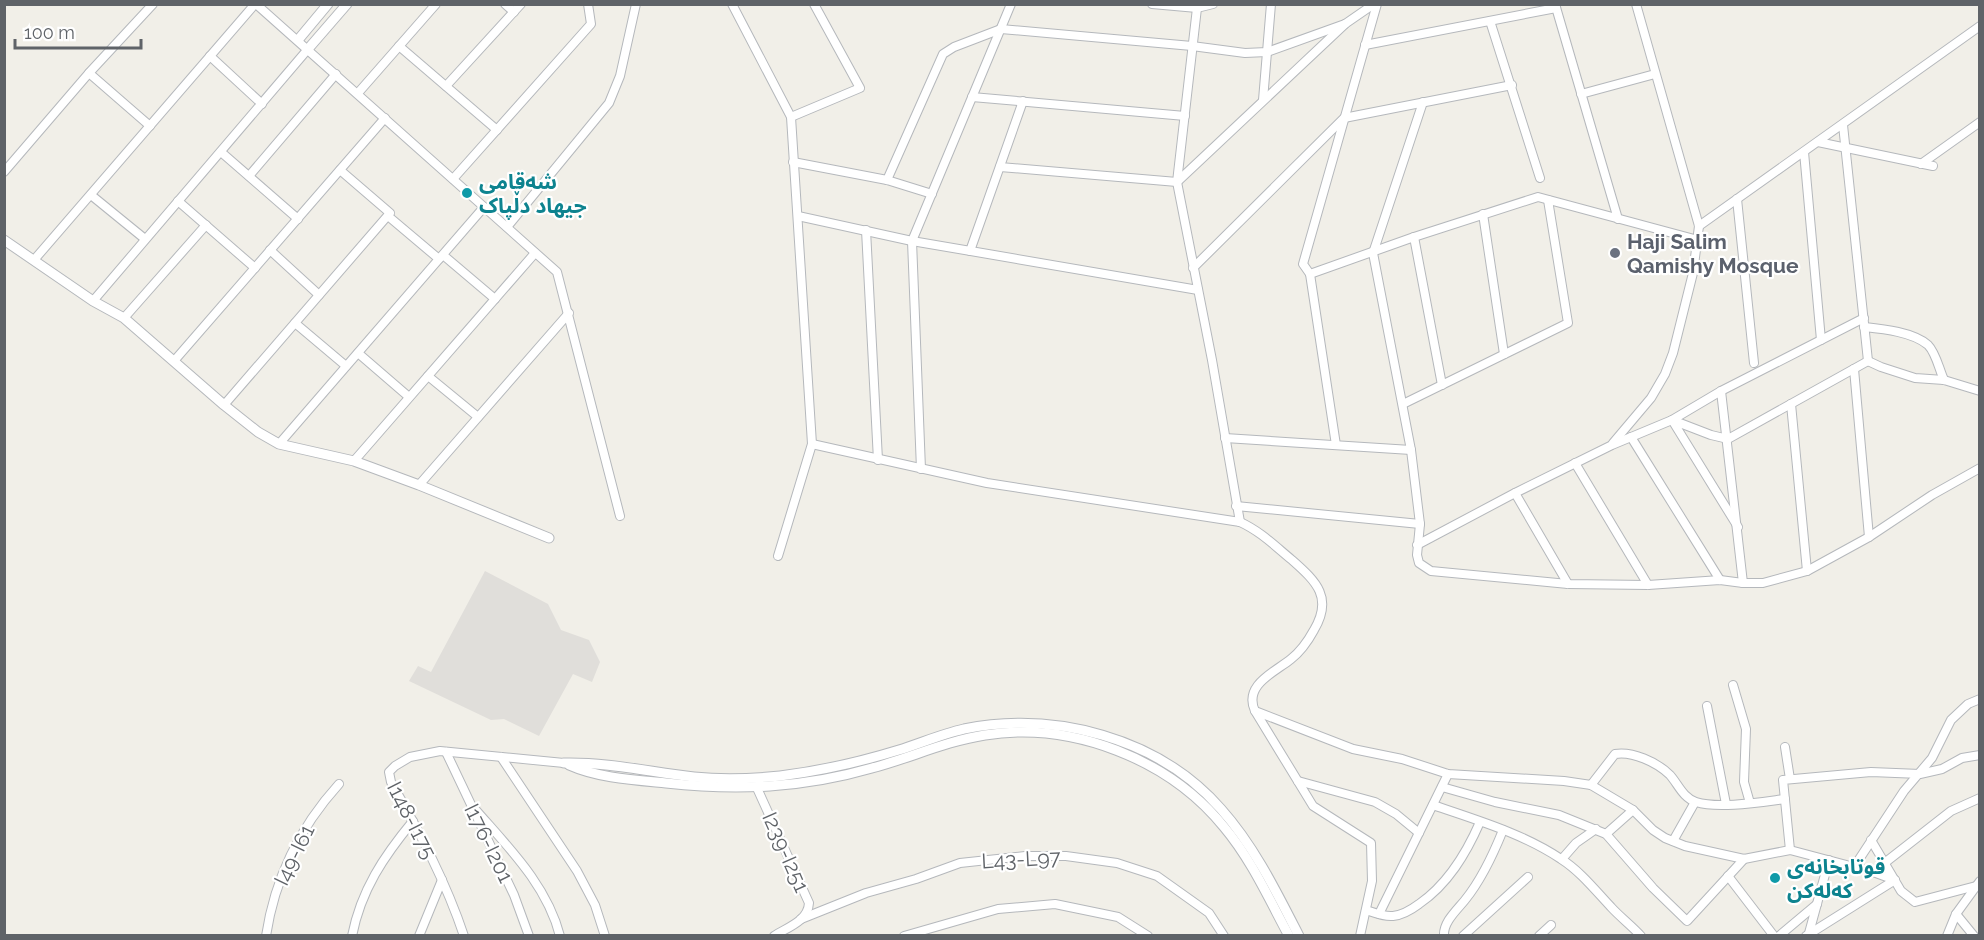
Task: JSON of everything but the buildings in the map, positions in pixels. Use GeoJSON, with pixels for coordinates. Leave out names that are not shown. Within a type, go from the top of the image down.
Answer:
{"type":"FeatureCollection","features":[{"type":"Feature","properties":{"kind":"street"},"geometry":{"type":"LineString","coordinates":[[4,172],[153,4]]}},
{"type":"Feature","properties":{"kind":"street"},"geometry":{"type":"LineString","coordinates":[[34,260],[255,4],[557,272],[620,516]]}},
{"type":"Feature","properties":{"kind":"street"},"geometry":{"type":"LineString","coordinates":[[298,40],[328,4]]}},
{"type":"Feature","properties":{"kind":"street"},"geometry":{"type":"LineString","coordinates":[[93,301],[347,4]]}},
{"type":"Feature","properties":{"kind":"street"},"geometry":{"type":"LineString","coordinates":[[357,93],[436,4]]}},
{"type":"Feature","properties":{"kind":"street"},"geometry":{"type":"LineString","coordinates":[[505,4],[513,12]]}},
{"type":"Feature","properties":{"kind":"street"},"geometry":{"type":"LineString","coordinates":[[446,86],[520,4]]}},
{"type":"Feature","properties":{"kind":"street"},"geometry":{"type":"LineString","coordinates":[[453,179],[591,24],[588,4]]}},
{"type":"Feature","properties":{"kind":"street"},"geometry":{"type":"LineString","coordinates":[[507,227],[609,103],[620,76],[636,4]]}},
{"type":"Feature","properties":{"kind":"street"},"geometry":{"type":"LineString","coordinates":[[732,4],[791,117],[812,444],[778,556]]}},
{"type":"Feature","properties":{"kind":"street"},"geometry":{"type":"LineString","coordinates":[[791,117],[861,88],[814,4]]}},
{"type":"Feature","properties":{"kind":"street"},"geometry":{"type":"LineString","coordinates":[[921,469],[912,241],[1011,4]]}},
{"type":"Feature","properties":{"kind":"street"},"geometry":{"type":"LineString","coordinates":[[1152,4],[1197,8],[1213,4]]}},
{"type":"Feature","properties":{"kind":"street"},"geometry":{"type":"LineString","coordinates":[[1263,100],[1271,4]]}},
{"type":"Feature","properties":{"kind":"street"},"geometry":{"type":"LineString","coordinates":[[1000,167],[1177,182],[1345,24],[1375,4]]}},
{"type":"Feature","properties":{"kind":"street"},"geometry":{"type":"LineString","coordinates":[[1336,445],[1310,274],[1303,264],[1375,4]]}},
{"type":"Feature","properties":{"kind":"street"},"geometry":{"type":"LineString","coordinates":[[1612,445],[1651,398],[1665,374],[1680,332],[1693,273],[1699,226],[1636,4]]}},
{"type":"Feature","properties":{"kind":"street"},"geometry":{"type":"LineString","coordinates":[[1365,45],[1556,6],[1618,219]]}},
{"type":"Feature","properties":{"kind":"street"},"geometry":{"type":"LineString","coordinates":[[1197,8],[1177,182],[1240,522]]}},
{"type":"Feature","properties":{"kind":"street"},"geometry":{"type":"LineString","coordinates":[[1490,21],[1540,177]]}},
{"type":"Feature","properties":{"kind":"street"},"geometry":{"type":"LineString","coordinates":[[886,180],[943,54],[954,47],[1001,29],[1245,53],[1267,52],[1345,24]]}},
{"type":"Feature","properties":{"kind":"street"},"geometry":{"type":"LineString","coordinates":[[1699,226],[1980,26]]}},
{"type":"Feature","properties":{"kind":"street"},"geometry":{"type":"LineString","coordinates":[[399,46],[497,130]]}},
{"type":"Feature","properties":{"kind":"street"},"geometry":{"type":"LineString","coordinates":[[210,56],[262,104]]}},
{"type":"Feature","properties":{"kind":"street"},"geometry":{"type":"LineString","coordinates":[[90,73],[150,126]]}},
{"type":"Feature","properties":{"kind":"street"},"geometry":{"type":"LineString","coordinates":[[249,176],[336,74]]}},
{"type":"Feature","properties":{"kind":"street"},"geometry":{"type":"LineString","coordinates":[[1581,94],[1655,74]]}},
{"type":"Feature","properties":{"kind":"street"},"geometry":{"type":"LineString","coordinates":[[1193,268],[1344,118],[1512,85]]}},
{"type":"Feature","properties":{"kind":"street"},"geometry":{"type":"LineString","coordinates":[[972,97],[1185,116]]}},
{"type":"Feature","properties":{"kind":"street"},"geometry":{"type":"LineString","coordinates":[[970,251],[1023,101]]}},
{"type":"Feature","properties":{"kind":"street"},"geometry":{"type":"LineString","coordinates":[[1423,102],[1373,253],[1410,450],[1420,524],[1417,545],[1419,563],[1431,572],[1568,584],[1648,585],[1720,580],[1763,583],[1807,572],[1869,537],[1932,495],[1980,468]]}},
{"type":"Feature","properties":{"kind":"street"},"geometry":{"type":"LineString","coordinates":[[174,361],[385,118]]}},
{"type":"Feature","properties":{"kind":"street"},"geometry":{"type":"LineString","coordinates":[[1921,164],[1980,122]]}},
{"type":"Feature","properties":{"kind":"street"},"geometry":{"type":"LineString","coordinates":[[1843,124],[1868,361]]}},
{"type":"Feature","properties":{"kind":"street"},"geometry":{"type":"LineString","coordinates":[[1818,142],[1933,166]]}},
{"type":"Feature","properties":{"kind":"street"},"geometry":{"type":"LineString","coordinates":[[221,152],[298,219]]}},
{"type":"Feature","properties":{"kind":"street"},"geometry":{"type":"LineString","coordinates":[[1804,152],[1821,340]]}},
{"type":"Feature","properties":{"kind":"street"},"geometry":{"type":"LineString","coordinates":[[793,162],[886,180],[932,194]]}},
{"type":"Feature","properties":{"kind":"street"},"geometry":{"type":"LineString","coordinates":[[224,405],[390,213],[340,170]]}},
{"type":"Feature","properties":{"kind":"street"},"geometry":{"type":"LineString","coordinates":[[91,195],[145,239]]}},
{"type":"Feature","properties":{"kind":"street"},"geometry":{"type":"LineString","coordinates":[[1310,274],[1538,197],[1698,240]]}},
{"type":"Feature","properties":{"kind":"street"},"geometry":{"type":"LineString","coordinates":[[1737,199],[1754,363]]}},
{"type":"Feature","properties":{"kind":"street"},"geometry":{"type":"LineString","coordinates":[[1403,404],[1568,323],[1548,200]]}},
{"type":"Feature","properties":{"kind":"street"},"geometry":{"type":"LineString","coordinates":[[178,201],[255,268]]}},
{"type":"Feature","properties":{"kind":"street"},"geometry":{"type":"LineString","coordinates":[[279,444],[484,207]]}},
{"type":"Feature","properties":{"kind":"street"},"geometry":{"type":"LineString","coordinates":[[1483,214],[1504,354]]}},
{"type":"Feature","properties":{"kind":"street"},"geometry":{"type":"LineString","coordinates":[[388,216],[495,299]]}},
{"type":"Feature","properties":{"kind":"street"},"geometry":{"type":"LineString","coordinates":[[798,216],[912,241],[1198,290]]}},
{"type":"Feature","properties":{"kind":"street"},"geometry":{"type":"LineString","coordinates":[[124,318],[206,225]]}},
{"type":"Feature","properties":{"kind":"street"},"geometry":{"type":"LineString","coordinates":[[866,230],[878,460]]}},
{"type":"Feature","properties":{"kind":"street"},"geometry":{"type":"LineString","coordinates":[[1414,237],[1443,385]]}},
{"type":"Feature","properties":{"kind":"street"},"geometry":{"type":"LineString","coordinates":[[5,240],[93,301],[124,318],[224,405],[258,432],[279,444],[354,461],[549,538]]}},
{"type":"Feature","properties":{"kind":"street"},"geometry":{"type":"LineString","coordinates":[[270,250],[319,295]]}},
{"type":"Feature","properties":{"kind":"street"},"geometry":{"type":"LineString","coordinates":[[354,461],[535,253]]}},
{"type":"Feature","properties":{"kind":"street"},"geometry":{"type":"LineString","coordinates":[[419,485],[569,313]]}},
{"type":"Feature","properties":{"kind":"street"},"geometry":{"type":"LineString","coordinates":[[1417,545],[1575,463],[1672,420],[1721,391],[1821,340],[1864,322],[1911,337],[1927,345],[1933,353],[1944,380]]}},
{"type":"Feature","properties":{"kind":"street"},"geometry":{"type":"LineString","coordinates":[[295,323],[346,366]]}},
{"type":"Feature","properties":{"kind":"street"},"geometry":{"type":"LineString","coordinates":[[358,353],[409,398]]}},
{"type":"Feature","properties":{"kind":"street"},"geometry":{"type":"LineString","coordinates":[[1672,420],[1711,435],[1728,438],[1868,361]]}},
{"type":"Feature","properties":{"kind":"street"},"geometry":{"type":"LineString","coordinates":[[1868,361],[1915,378],[1944,380],[1980,391]]}},
{"type":"Feature","properties":{"kind":"street"},"geometry":{"type":"LineString","coordinates":[[1854,369],[1869,537]]}},
{"type":"Feature","properties":{"kind":"street"},"geometry":{"type":"LineString","coordinates":[[428,376],[478,417]]}},
{"type":"Feature","properties":{"kind":"street"},"geometry":{"type":"LineString","coordinates":[[1721,391],[1743,583]]}},
{"type":"Feature","properties":{"kind":"street"},"geometry":{"type":"LineString","coordinates":[[1791,404],[1807,572]]}},
{"type":"Feature","properties":{"kind":"street"},"geometry":{"type":"LineString","coordinates":[[1672,420],[1738,527]]}},
{"type":"Feature","properties":{"kind":"street"},"geometry":{"type":"LineString","coordinates":[[1631,437],[1720,580]]}},
{"type":"Feature","properties":{"kind":"street"},"geometry":{"type":"LineString","coordinates":[[1225,438],[1410,450]]}},
{"type":"Feature","properties":{"kind":"street"},"geometry":{"type":"LineString","coordinates":[[812,444],[987,483],[1240,522],[1260,533],[1306,573],[1317,586],[1324,603],[1323,611],[1302,648],[1293,658],[1266,677],[1254,690],[1252,704],[1313,806],[1371,843],[1372,881],[1360,936]]}},
{"type":"Feature","properties":{"kind":"street"},"geometry":{"type":"LineString","coordinates":[[1575,463],[1648,585]]}},
{"type":"Feature","properties":{"kind":"street"},"geometry":{"type":"LineString","coordinates":[[1515,493],[1568,584]]}},
{"type":"Feature","properties":{"kind":"street"},"geometry":{"type":"LineString","coordinates":[[1236,506],[1420,524]]}},
{"type":"Feature","properties":{"kind":"street"},"geometry":{"type":"LineString","coordinates":[[1733,685],[1746,729],[1744,782],[1750,803]]}},
{"type":"Feature","properties":{"kind":"street"},"geometry":{"type":"LineString","coordinates":[[1854,867],[1904,790],[1932,758],[1951,720],[1980,696]]}},
{"type":"Feature","properties":{"kind":"street"},"geometry":{"type":"LineString","coordinates":[[1707,706],[1726,804]]}},
{"type":"Feature","properties":{"kind":"street"},"geometry":{"type":"LineString","coordinates":[[1255,711],[1353,748],[1402,759],[1448,774],[1564,781],[1591,785],[1633,810],[1653,830],[1673,841],[1706,852],[1744,859],[1790,850],[1873,872],[1894,880]]}},
{"type":"Feature","properties":{"kind":"street"},"geometry":{"type":"LineString","coordinates":[[564,763],[596,774],[706,788],[757,783],[791,784],[853,773],[986,735],[1042,733],[1080,740],[1111,749],[1145,763],[1185,789],[1225,828],[1299,936]]}},
{"type":"Feature","properties":{"kind":"street"},"geometry":{"type":"LineString","coordinates":[[1785,747],[1790,779]]}},
{"type":"Feature","properties":{"kind":"street","name":"I148-I175"},"geometry":{"type":"LineString","coordinates":[[464,936],[442,880],[391,782],[389,772],[394,766],[410,757],[429,752],[564,763]]}},
{"type":"Feature","properties":{"kind":"street","name":"I176-I201"},"geometry":{"type":"LineString","coordinates":[[446,752],[514,895],[529,936]]}},
{"type":"Feature","properties":{"kind":"street"},"geometry":{"type":"LineString","coordinates":[[1591,785],[1615,754],[1627,752],[1658,766],[1669,774],[1695,802],[1726,804],[1785,799]]}},
{"type":"Feature","properties":{"kind":"street"},"geometry":{"type":"LineString","coordinates":[[1790,850],[1783,780],[1871,772],[1920,774],[1942,769],[1962,758],[1980,755]]}},
{"type":"Feature","properties":{"kind":"street"},"geometry":{"type":"LineString","coordinates":[[501,757],[587,888],[605,936]]}},
{"type":"Feature","properties":{"kind":"street"},"geometry":{"type":"LineString","coordinates":[[1379,914],[1448,774]]}},
{"type":"Feature","properties":{"kind":"street"},"geometry":{"type":"LineString","coordinates":[[1298,781],[1375,802],[1396,814],[1419,833]]}},
{"type":"Feature","properties":{"kind":"street","name":"I239-I251"},"geometry":{"type":"LineString","coordinates":[[757,783],[807,895],[809,906],[801,919],[774,936]]}},
{"type":"Feature","properties":{"kind":"street","name":"I49-I61"},"geometry":{"type":"LineString","coordinates":[[266,936],[271,905],[284,869],[318,807],[339,784]]}},
{"type":"Feature","properties":{"kind":"street"},"geometry":{"type":"LineString","coordinates":[[1442,788],[1559,815],[1606,834],[1653,888],[1687,921],[1744,859]]}},
{"type":"Feature","properties":{"kind":"street"},"geometry":{"type":"LineString","coordinates":[[1873,872],[1951,812],[1980,798]]}},
{"type":"Feature","properties":{"kind":"street"},"geometry":{"type":"LineString","coordinates":[[468,801],[523,865],[536,884],[553,913],[560,936]]}},
{"type":"Feature","properties":{"kind":"street"},"geometry":{"type":"LineString","coordinates":[[1673,841],[1695,802]]}},
{"type":"Feature","properties":{"kind":"street"},"geometry":{"type":"LineString","coordinates":[[1433,806],[1503,830],[1562,859],[1591,884],[1612,909],[1641,936]]}},
{"type":"Feature","properties":{"kind":"street"},"geometry":{"type":"LineString","coordinates":[[1606,834],[1633,810]]}},
{"type":"Feature","properties":{"kind":"street"},"geometry":{"type":"LineString","coordinates":[[352,936],[362,900],[374,874],[392,846],[413,821]]}},
{"type":"Feature","properties":{"kind":"street"},"geometry":{"type":"LineString","coordinates":[[1366,910],[1386,916],[1400,915],[1435,891],[1450,875],[1468,849],[1480,822]]}},
{"type":"Feature","properties":{"kind":"street"},"geometry":{"type":"LineString","coordinates":[[1562,859],[1576,843],[1596,829]]}},
{"type":"Feature","properties":{"kind":"street"},"geometry":{"type":"LineString","coordinates":[[1444,936],[1443,931],[1447,922],[1491,860],[1503,830]]}},
{"type":"Feature","properties":{"kind":"street"},"geometry":{"type":"LineString","coordinates":[[1871,840],[1901,891],[1915,902],[1978,883]]}},
{"type":"Feature","properties":{"kind":"street","name":"L43-L97"},"geometry":{"type":"LineString","coordinates":[[801,919],[866,893],[916,879],[960,863],[1025,856],[1066,856],[1117,863],[1157,876],[1209,913],[1224,936]]}},
{"type":"Feature","properties":{"kind":"street"},"geometry":{"type":"LineString","coordinates":[[1808,934],[1829,860]]}},
{"type":"Feature","properties":{"kind":"street"},"geometry":{"type":"LineString","coordinates":[[1728,876],[1776,936],[1818,903]]}},
{"type":"Feature","properties":{"kind":"street"},"geometry":{"type":"LineString","coordinates":[[1463,936],[1528,877]]}},
{"type":"Feature","properties":{"kind":"street"},"geometry":{"type":"LineString","coordinates":[[419,936],[442,880]]}},
{"type":"Feature","properties":{"kind":"street"},"geometry":{"type":"LineString","coordinates":[[1808,934],[1894,880]]}},
{"type":"Feature","properties":{"kind":"street"},"geometry":{"type":"LineString","coordinates":[[1947,936],[1956,914],[1978,883]]}},
{"type":"Feature","properties":{"kind":"street"},"geometry":{"type":"LineString","coordinates":[[1274,898],[1289,936]]}},
{"type":"Feature","properties":{"kind":"street"},"geometry":{"type":"LineString","coordinates":[[904,936],[998,909],[1055,904],[1118,917],[1148,936]]}},
{"type":"Feature","properties":{"kind":"street"},"geometry":{"type":"LineString","coordinates":[[1956,914],[1974,936]]}},
{"type":"Feature","properties":{"kind":"street"},"geometry":{"type":"LineString","coordinates":[[1539,936],[1551,926]]}},
{"type":"Feature","properties":{"kind":"shaded area"},"geometry":{"type":"Polygon","coordinates":[[[485,571],[548,604],[561,630],[589,640],[600,662],[592,682],[573,674],[539,736],[504,719],[491,720],[409,681],[418,666],[431,672],[485,571]]]}},
{"type":"Feature","properties":{"kind":"place","name":"شەقامی جیهاد دڵپاک"},"geometry":{"type":"Point","coordinates":[467,193]}},
{"type":"Feature","properties":{"kind":"place","name":"Haji Salim Qamishy Mosque"},"geometry":{"type":"Point","coordinates":[1615,253]}},
{"type":"Feature","properties":{"kind":"place","name":"قوتابخانەی کەلەکن"},"geometry":{"type":"Point","coordinates":[1775,878]}}]}
